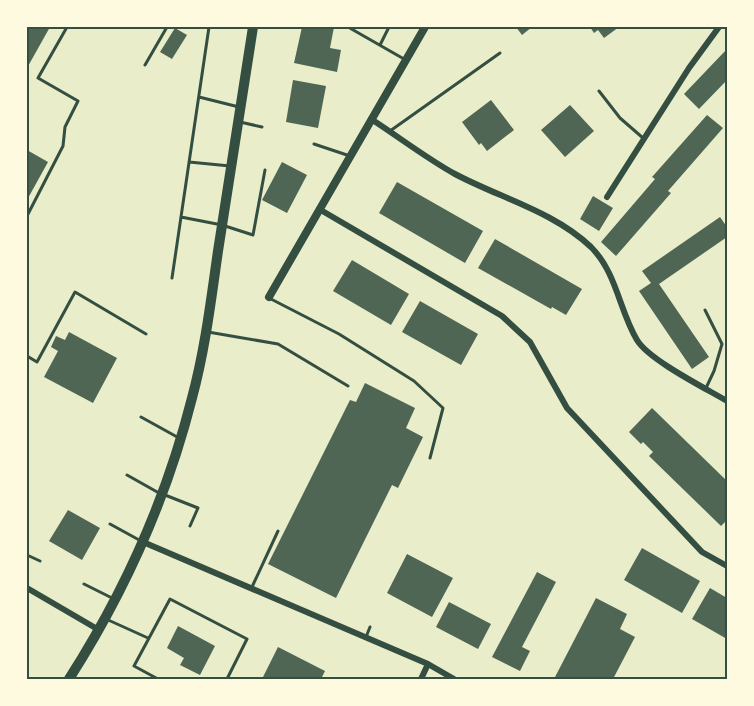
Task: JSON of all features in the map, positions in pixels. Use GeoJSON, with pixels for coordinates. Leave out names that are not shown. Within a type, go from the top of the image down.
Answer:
{"type":"FeatureCollection","features":[{"type":"Feature","properties":{"kind":"main road"},"geometry":{"type":"LineString","coordinates":[[69,679],[106,619],[143,542],[192,398],[206,331],[253,27]]}},
{"type":"Feature","properties":{"kind":"street"},"geometry":{"type":"LineString","coordinates":[[268,297],[424,27]]}},
{"type":"Feature","properties":{"kind":"street"},"geometry":{"type":"LineString","coordinates":[[607,197],[688,68],[719,27]]}},
{"type":"Feature","properties":{"kind":"street"},"geometry":{"type":"LineString","coordinates":[[371,119],[454,173],[552,219],[591,247],[609,272],[638,343],[651,355],[727,400]]}},
{"type":"Feature","properties":{"kind":"street"},"geometry":{"type":"LineString","coordinates":[[319,209],[502,316],[530,342],[567,408],[702,552],[727,566]]}},
{"type":"Feature","properties":{"kind":"street"},"geometry":{"type":"LineString","coordinates":[[143,542],[428,664],[454,679]]}},
{"type":"Feature","properties":{"kind":"street"},"geometry":{"type":"LineString","coordinates":[[27,588],[100,630]]}},
{"type":"Feature","properties":{"kind":"street"},"geometry":{"type":"LineString","coordinates":[[421,679],[428,664]]}},
{"type":"Feature","properties":{"kind":"lane"},"geometry":{"type":"LineString","coordinates":[[27,216],[63,146],[65,127],[78,101],[38,78],[67,27]]}},
{"type":"Feature","properties":{"kind":"lane"},"geometry":{"type":"LineString","coordinates":[[145,65],[167,27]]}},
{"type":"Feature","properties":{"kind":"lane"},"geometry":{"type":"LineString","coordinates":[[172,278],[209,27]]}},
{"type":"Feature","properties":{"kind":"lane"},"geometry":{"type":"LineString","coordinates":[[348,27],[405,60]]}},
{"type":"Feature","properties":{"kind":"lane"},"geometry":{"type":"LineString","coordinates":[[380,45],[389,27]]}},
{"type":"Feature","properties":{"kind":"lane"},"geometry":{"type":"LineString","coordinates":[[390,131],[500,53]]}},
{"type":"Feature","properties":{"kind":"lane"},"geometry":{"type":"LineString","coordinates":[[599,91],[620,118],[644,140]]}},
{"type":"Feature","properties":{"kind":"lane"},"geometry":{"type":"LineString","coordinates":[[199,97],[240,107]]}},
{"type":"Feature","properties":{"kind":"lane"},"geometry":{"type":"LineString","coordinates":[[238,122],[262,127]]}},
{"type":"Feature","properties":{"kind":"lane"},"geometry":{"type":"LineString","coordinates":[[314,144],[350,156]]}},
{"type":"Feature","properties":{"kind":"lane"},"geometry":{"type":"LineString","coordinates":[[189,162],[231,166]]}},
{"type":"Feature","properties":{"kind":"lane"},"geometry":{"type":"LineString","coordinates":[[181,217],[222,225],[253,236],[265,170]]}},
{"type":"Feature","properties":{"kind":"lane"},"geometry":{"type":"LineString","coordinates":[[27,356],[37,362],[75,292],[146,334]]}},
{"type":"Feature","properties":{"kind":"lane"},"geometry":{"type":"LineString","coordinates":[[268,297],[367,351],[414,381],[444,408],[430,458]]}},
{"type":"Feature","properties":{"kind":"lane"},"geometry":{"type":"LineString","coordinates":[[705,310],[722,344],[714,371],[705,388]]}},
{"type":"Feature","properties":{"kind":"lane"},"geometry":{"type":"LineString","coordinates":[[206,331],[278,344],[348,386]]}},
{"type":"Feature","properties":{"kind":"lane"},"geometry":{"type":"LineString","coordinates":[[141,417],[180,438]]}},
{"type":"Feature","properties":{"kind":"lane"},"geometry":{"type":"LineString","coordinates":[[127,475],[161,494],[198,508],[190,526]]}},
{"type":"Feature","properties":{"kind":"lane"},"geometry":{"type":"LineString","coordinates":[[110,524],[143,542]]}},
{"type":"Feature","properties":{"kind":"lane"},"geometry":{"type":"LineString","coordinates":[[251,588],[278,531]]}},
{"type":"Feature","properties":{"kind":"lane"},"geometry":{"type":"LineString","coordinates":[[27,555],[40,561]]}},
{"type":"Feature","properties":{"kind":"lane"},"geometry":{"type":"LineString","coordinates":[[84,584],[115,600]]}},
{"type":"Feature","properties":{"kind":"lane"},"geometry":{"type":"LineString","coordinates":[[158,679],[134,666],[170,599],[247,639],[227,679]]}},
{"type":"Feature","properties":{"kind":"lane"},"geometry":{"type":"LineString","coordinates":[[106,619],[148,638]]}},
{"type":"Feature","properties":{"kind":"lane"},"geometry":{"type":"LineString","coordinates":[[365,637],[370,627]]}},
{"type":"Feature","properties":{"kind":"building"},"geometry":{"type":"Polygon","coordinates":[[[27,27],[50,27],[27,68],[27,27]]]}},
{"type":"Feature","properties":{"kind":"building"},"geometry":{"type":"Polygon","coordinates":[[[302,27],[334,27],[330,48],[341,50],[337,72],[294,63],[302,27]]]}},
{"type":"Feature","properties":{"kind":"building"},"geometry":{"type":"Polygon","coordinates":[[[516,27],[532,27],[522,35],[516,27]]]}},
{"type":"Feature","properties":{"kind":"building"},"geometry":{"type":"Polygon","coordinates":[[[590,27],[619,27],[604,38],[598,30],[594,33],[590,27]]]}},
{"type":"Feature","properties":{"kind":"building"},"geometry":{"type":"Polygon","coordinates":[[[175,28],[187,35],[172,59],[160,52],[175,28]]]}},
{"type":"Feature","properties":{"kind":"building"},"geometry":{"type":"Polygon","coordinates":[[[727,49],[727,80],[699,109],[684,94],[727,49]]]}},
{"type":"Feature","properties":{"kind":"building"},"geometry":{"type":"Polygon","coordinates":[[[293,80],[326,86],[318,128],[286,122],[293,80]]]}},
{"type":"Feature","properties":{"kind":"building"},"geometry":{"type":"Polygon","coordinates":[[[491,100],[514,130],[487,151],[481,143],[479,145],[462,122],[491,100]]]}},
{"type":"Feature","properties":{"kind":"building"},"geometry":{"type":"Polygon","coordinates":[[[570,105],[594,131],[565,157],[541,130],[570,105]]]}},
{"type":"Feature","properties":{"kind":"building"},"geometry":{"type":"Polygon","coordinates":[[[707,115],[723,128],[616,256],[601,242],[655,179],[652,177],[707,115]]]}},
{"type":"Feature","properties":{"kind":"building"},"geometry":{"type":"Polygon","coordinates":[[[27,150],[48,162],[27,200],[27,150]]]}},
{"type":"Feature","properties":{"kind":"building"},"geometry":{"type":"Polygon","coordinates":[[[282,162],[307,175],[287,213],[262,200],[282,162]]]}},
{"type":"Feature","properties":{"kind":"building"},"geometry":{"type":"Polygon","coordinates":[[[397,182],[483,231],[465,263],[379,213],[397,182]]]}},
{"type":"Feature","properties":{"kind":"building"},"geometry":{"type":"Polygon","coordinates":[[[593,196],[613,208],[599,231],[580,219],[593,196]]]}},
{"type":"Feature","properties":{"kind":"building"},"geometry":{"type":"Polygon","coordinates":[[[720,217],[727,227],[727,237],[659,284],[709,357],[692,369],[639,291],[651,283],[642,271],[720,217]]]}},
{"type":"Feature","properties":{"kind":"building"},"geometry":{"type":"Polygon","coordinates":[[[495,239],[582,289],[566,315],[478,268],[495,239]]]}},
{"type":"Feature","properties":{"kind":"building"},"geometry":{"type":"Polygon","coordinates":[[[352,260],[409,294],[391,325],[333,291],[352,260]]]}},
{"type":"Feature","properties":{"kind":"building"},"geometry":{"type":"Polygon","coordinates":[[[420,301],[478,334],[461,365],[402,332],[420,301]]]}},
{"type":"Feature","properties":{"kind":"building"},"geometry":{"type":"Polygon","coordinates":[[[69,332],[117,358],[93,403],[44,377],[58,351],[51,347],[56,336],[65,340],[69,332]]]}},
{"type":"Feature","properties":{"kind":"building"},"geometry":{"type":"Polygon","coordinates":[[[365,383],[415,408],[406,428],[423,437],[398,488],[392,485],[336,598],[268,564],[350,400],[356,402],[365,383]]]}},
{"type":"Feature","properties":{"kind":"building"},"geometry":{"type":"Polygon","coordinates":[[[652,408],[727,481],[727,520],[721,526],[649,456],[653,452],[629,432],[652,408]]]}},
{"type":"Feature","properties":{"kind":"building"},"geometry":{"type":"Polygon","coordinates":[[[68,510],[100,528],[82,560],[49,541],[68,510]]]}},
{"type":"Feature","properties":{"kind":"building"},"geometry":{"type":"Polygon","coordinates":[[[642,548],[700,581],[682,613],[624,580],[642,548]]]}},
{"type":"Feature","properties":{"kind":"building"},"geometry":{"type":"Polygon","coordinates":[[[407,554],[453,578],[432,617],[387,593],[407,554]]]}},
{"type":"Feature","properties":{"kind":"building"},"geometry":{"type":"Polygon","coordinates":[[[537,572],[556,582],[522,647],[530,651],[520,671],[492,657],[537,572]]]}},
{"type":"Feature","properties":{"kind":"building"},"geometry":{"type":"Polygon","coordinates":[[[710,588],[727,598],[727,639],[692,619],[710,588]]]}},
{"type":"Feature","properties":{"kind":"building"},"geometry":{"type":"Polygon","coordinates":[[[596,598],[627,614],[620,629],[635,637],[613,679],[554,679],[596,598]]]}},
{"type":"Feature","properties":{"kind":"building"},"geometry":{"type":"Polygon","coordinates":[[[449,602],[491,624],[478,649],[436,627],[449,602]]]}},
{"type":"Feature","properties":{"kind":"building"},"geometry":{"type":"Polygon","coordinates":[[[178,626],[215,646],[200,675],[180,665],[184,658],[167,648],[178,626]]]}},
{"type":"Feature","properties":{"kind":"building"},"geometry":{"type":"Polygon","coordinates":[[[278,647],[325,671],[321,679],[262,679],[278,647]]]}}]}
